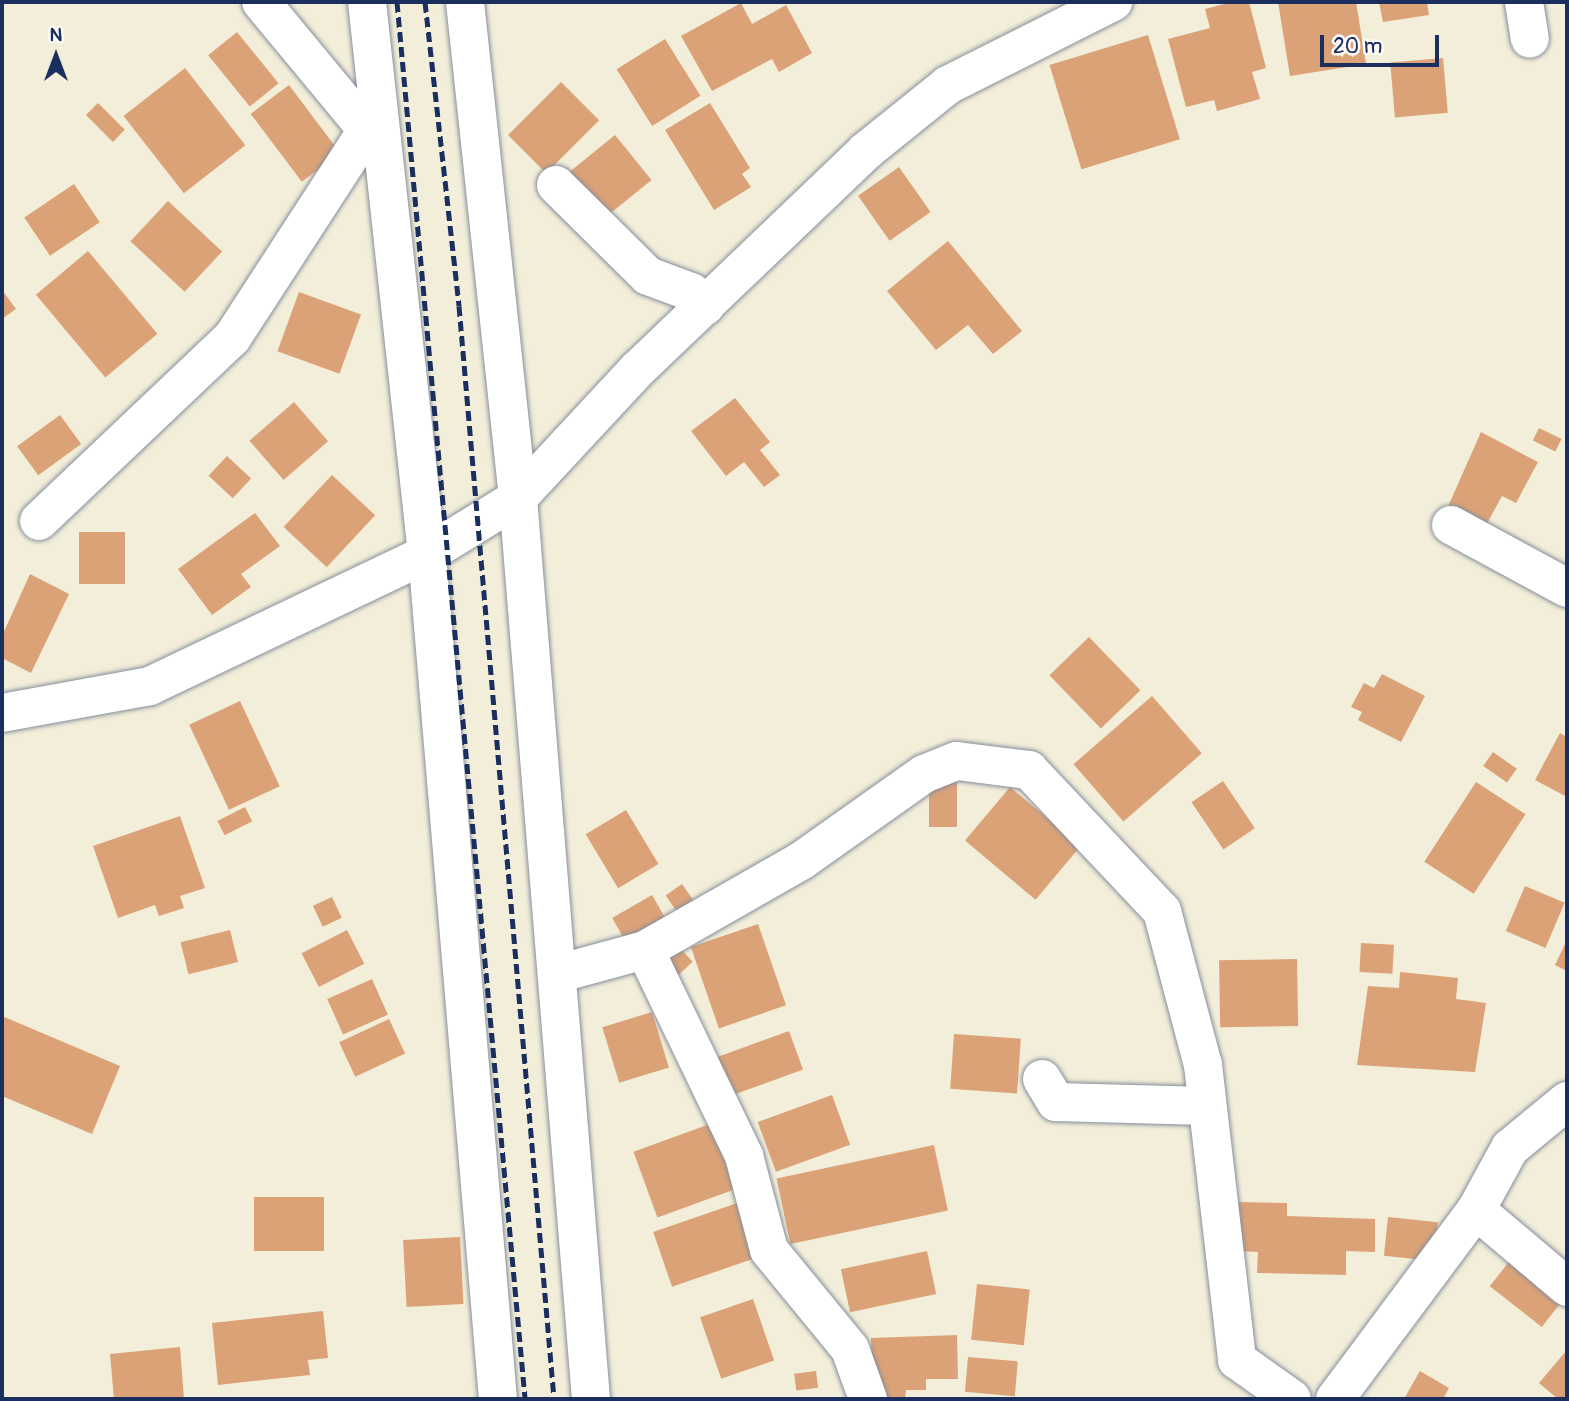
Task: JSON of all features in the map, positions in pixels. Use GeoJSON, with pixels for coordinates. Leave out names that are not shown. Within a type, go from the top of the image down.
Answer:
{"type":"FeatureCollection","features":[{"type":"Feature","properties":{"kind":"street"},"geometry":{"type":"LineString","coordinates":[[38,521],[232,338],[367,130],[261,2]]}},
{"type":"Feature","properties":{"kind":"street"},"geometry":{"type":"LineString","coordinates":[[368,2],[427,554],[498,1399]]}},
{"type":"Feature","properties":{"kind":"street"},"geometry":{"type":"LineString","coordinates":[[465,2],[518,498],[591,1399]]}},
{"type":"Feature","properties":{"kind":"street"},"geometry":{"type":"LineString","coordinates":[[2,713],[150,686],[427,554],[518,498],[698,299],[866,151],[948,85],[1055,12],[1113,2]]}},
{"type":"Feature","properties":{"kind":"street"},"geometry":{"type":"LineString","coordinates":[[1524,2],[1530,39]]}},
{"type":"Feature","properties":{"kind":"street"},"geometry":{"type":"LineString","coordinates":[[556,186],[648,276],[698,299]]}},
{"type":"Feature","properties":{"kind":"street"},"geometry":{"type":"LineString","coordinates":[[1451,525],[1567,588]]}},
{"type":"Feature","properties":{"kind":"street"},"geometry":{"type":"LineString","coordinates":[[557,974],[645,950],[801,860],[924,774],[957,761],[1029,770],[1161,911],[1203,1065],[1237,1360],[1292,1399]]}},
{"type":"Feature","properties":{"kind":"street"},"geometry":{"type":"LineString","coordinates":[[645,950],[744,1156],[769,1250],[850,1349],[868,1399]]}},
{"type":"Feature","properties":{"kind":"street"},"geometry":{"type":"LineString","coordinates":[[1042,1079],[1056,1102],[1207,1106]]}},
{"type":"Feature","properties":{"kind":"street"},"geometry":{"type":"LineString","coordinates":[[1335,1399],[1476,1210],[1510,1148],[1567,1101]]}},
{"type":"Feature","properties":{"kind":"street"},"geometry":{"type":"LineString","coordinates":[[1476,1210],[1567,1287]]}},
{"type":"Feature","properties":{"kind":"building"},"geometry":{"type":"Polygon","coordinates":[[[1232,2],[1249,2],[1266,68],[1252,72],[1260,99],[1217,111],[1214,100],[1186,107],[1168,39],[1210,28],[1205,9],[1232,2]]]}},
{"type":"Feature","properties":{"kind":"building"},"geometry":{"type":"Polygon","coordinates":[[[1278,2],[1356,2],[1366,64],[1290,76],[1278,2]]]}},
{"type":"Feature","properties":{"kind":"building"},"geometry":{"type":"Polygon","coordinates":[[[1379,2],[1427,2],[1429,15],[1383,22],[1379,2]]]}},
{"type":"Feature","properties":{"kind":"building"},"geometry":{"type":"Polygon","coordinates":[[[741,3],[752,24],[786,5],[812,53],[779,72],[772,59],[712,91],[681,36],[741,3]]]}},
{"type":"Feature","properties":{"kind":"building"},"geometry":{"type":"Polygon","coordinates":[[[237,32],[279,83],[250,107],[208,55],[237,32]]]}},
{"type":"Feature","properties":{"kind":"building"},"geometry":{"type":"Polygon","coordinates":[[[1148,35],[1180,139],[1081,169],[1050,65],[1148,35]]]}},
{"type":"Feature","properties":{"kind":"building"},"geometry":{"type":"Polygon","coordinates":[[[665,39],[701,96],[652,126],[617,69],[665,39]]]}},
{"type":"Feature","properties":{"kind":"building"},"geometry":{"type":"Polygon","coordinates":[[[1443,58],[1448,113],[1395,117],[1390,63],[1443,58]]]}},
{"type":"Feature","properties":{"kind":"building"},"geometry":{"type":"Polygon","coordinates":[[[185,68],[245,145],[184,193],[124,116],[185,68]]]}},
{"type":"Feature","properties":{"kind":"building"},"geometry":{"type":"Polygon","coordinates":[[[561,82],[599,120],[546,173],[508,135],[561,82]]]}},
{"type":"Feature","properties":{"kind":"building"},"geometry":{"type":"Polygon","coordinates":[[[289,85],[340,153],[302,182],[251,114],[289,85]]]}},
{"type":"Feature","properties":{"kind":"building"},"geometry":{"type":"Polygon","coordinates":[[[98,103],[125,130],[113,142],[86,115],[98,103]]]}},
{"type":"Feature","properties":{"kind":"building"},"geometry":{"type":"Polygon","coordinates":[[[710,103],[750,168],[742,174],[751,187],[714,210],[665,130],[710,103]]]}},
{"type":"Feature","properties":{"kind":"building"},"geometry":{"type":"Polygon","coordinates":[[[615,135],[652,180],[601,221],[564,176],[615,135]]]}},
{"type":"Feature","properties":{"kind":"building"},"geometry":{"type":"Polygon","coordinates":[[[899,167],[931,212],[890,241],[858,196],[899,167]]]}},
{"type":"Feature","properties":{"kind":"building"},"geometry":{"type":"Polygon","coordinates":[[[74,184],[100,222],[50,256],[24,218],[74,184]]]}},
{"type":"Feature","properties":{"kind":"building"},"geometry":{"type":"Polygon","coordinates":[[[168,201],[222,251],[185,292],[130,241],[168,201]]]}},
{"type":"Feature","properties":{"kind":"building"},"geometry":{"type":"Polygon","coordinates":[[[948,241],[1022,331],[993,354],[968,325],[936,350],[887,291],[948,241]]]}},
{"type":"Feature","properties":{"kind":"building"},"geometry":{"type":"Polygon","coordinates":[[[88,251],[157,334],[105,377],[36,295],[88,251]]]}},
{"type":"Feature","properties":{"kind":"building"},"geometry":{"type":"Polygon","coordinates":[[[2,290],[16,309],[2,319],[2,290]]]}},
{"type":"Feature","properties":{"kind":"building"},"geometry":{"type":"Polygon","coordinates":[[[299,292],[361,315],[339,374],[277,351],[299,292]]]}},
{"type":"Feature","properties":{"kind":"building"},"geometry":{"type":"Polygon","coordinates":[[[735,398],[770,442],[760,450],[780,475],[764,487],[744,462],[726,476],[691,431],[735,398]]]}},
{"type":"Feature","properties":{"kind":"building"},"geometry":{"type":"Polygon","coordinates":[[[294,402],[328,441],[284,480],[249,441],[294,402]]]}},
{"type":"Feature","properties":{"kind":"building"},"geometry":{"type":"Polygon","coordinates":[[[60,415],[81,444],[38,475],[17,446],[60,415]]]}},
{"type":"Feature","properties":{"kind":"building"},"geometry":{"type":"Polygon","coordinates":[[[1539,428],[1561,439],[1555,452],[1533,441],[1539,428]]]}},
{"type":"Feature","properties":{"kind":"building"},"geometry":{"type":"Polygon","coordinates":[[[1481,432],[1538,462],[1516,503],[1502,496],[1478,540],[1442,520],[1481,432]]]}},
{"type":"Feature","properties":{"kind":"building"},"geometry":{"type":"Polygon","coordinates":[[[227,456],[251,479],[233,498],[209,476],[227,456]]]}},
{"type":"Feature","properties":{"kind":"building"},"geometry":{"type":"Polygon","coordinates":[[[332,475],[375,515],[327,567],[284,527],[332,475]]]}},
{"type":"Feature","properties":{"kind":"building"},"geometry":{"type":"Polygon","coordinates":[[[255,513],[280,546],[241,574],[251,587],[212,615],[178,569],[255,513]]]}},
{"type":"Feature","properties":{"kind":"building"},"geometry":{"type":"Polygon","coordinates":[[[79,532],[125,532],[125,584],[79,584],[79,532]]]}},
{"type":"Feature","properties":{"kind":"building"},"geometry":{"type":"Polygon","coordinates":[[[30,574],[69,594],[31,673],[2,658],[2,636],[30,574]]]}},
{"type":"Feature","properties":{"kind":"building"},"geometry":{"type":"Polygon","coordinates":[[[1089,637],[1140,690],[1101,728],[1049,675],[1089,637]]]}},
{"type":"Feature","properties":{"kind":"building"},"geometry":{"type":"Polygon","coordinates":[[[1382,674],[1425,696],[1401,742],[1358,720],[1362,712],[1351,707],[1364,683],[1374,688],[1382,674]]]}},
{"type":"Feature","properties":{"kind":"building"},"geometry":{"type":"Polygon","coordinates":[[[1152,696],[1202,753],[1123,822],[1074,764],[1152,696]]]}},
{"type":"Feature","properties":{"kind":"building"},"geometry":{"type":"Polygon","coordinates":[[[240,701],[280,786],[229,810],[189,725],[240,701]]]}},
{"type":"Feature","properties":{"kind":"building"},"geometry":{"type":"Polygon","coordinates":[[[1560,733],[1567,737],[1567,797],[1535,780],[1560,733]]]}},
{"type":"Feature","properties":{"kind":"building"},"geometry":{"type":"Polygon","coordinates":[[[1493,752],[1517,769],[1507,783],[1483,766],[1493,752]]]}},
{"type":"Feature","properties":{"kind":"building"},"geometry":{"type":"Polygon","coordinates":[[[929,778],[957,778],[957,827],[929,827],[929,778]]]}},
{"type":"Feature","properties":{"kind":"building"},"geometry":{"type":"Polygon","coordinates":[[[1223,781],[1255,828],[1223,850],[1191,802],[1223,781]]]}},
{"type":"Feature","properties":{"kind":"building"},"geometry":{"type":"Polygon","coordinates":[[[1476,782],[1525,814],[1474,894],[1424,862],[1476,782]]]}},
{"type":"Feature","properties":{"kind":"building"},"geometry":{"type":"Polygon","coordinates":[[[1010,787],[1080,846],[1035,900],[965,841],[1010,787]]]}},
{"type":"Feature","properties":{"kind":"building"},"geometry":{"type":"Polygon","coordinates":[[[245,807],[252,821],[225,835],[217,821],[245,807]]]}},
{"type":"Feature","properties":{"kind":"building"},"geometry":{"type":"Polygon","coordinates":[[[626,810],[658,864],[618,888],[586,834],[626,810]]]}},
{"type":"Feature","properties":{"kind":"building"},"geometry":{"type":"Polygon","coordinates":[[[180,816],[205,888],[180,896],[184,908],[159,916],[155,905],[118,918],[93,846],[180,816]]]}},
{"type":"Feature","properties":{"kind":"building"},"geometry":{"type":"Polygon","coordinates":[[[682,884],[696,904],[679,915],[666,895],[682,884]]]}},
{"type":"Feature","properties":{"kind":"building"},"geometry":{"type":"Polygon","coordinates":[[[1525,886],[1565,903],[1545,948],[1506,931],[1525,886]]]}},
{"type":"Feature","properties":{"kind":"building"},"geometry":{"type":"Polygon","coordinates":[[[652,895],[669,924],[629,947],[612,918],[652,895]]]}},
{"type":"Feature","properties":{"kind":"building"},"geometry":{"type":"Polygon","coordinates":[[[332,897],[342,918],[323,927],[313,906],[332,897]]]}},
{"type":"Feature","properties":{"kind":"building"},"geometry":{"type":"Polygon","coordinates":[[[758,924],[786,1005],[719,1028],[691,947],[758,924]]]}},
{"type":"Feature","properties":{"kind":"building"},"geometry":{"type":"Polygon","coordinates":[[[230,930],[238,962],[188,974],[181,942],[230,930]]]}},
{"type":"Feature","properties":{"kind":"building"},"geometry":{"type":"Polygon","coordinates":[[[347,930],[364,964],[319,987],[302,953],[347,930]]]}},
{"type":"Feature","properties":{"kind":"building"},"geometry":{"type":"Polygon","coordinates":[[[1567,940],[1567,971],[1555,965],[1567,940]]]}},
{"type":"Feature","properties":{"kind":"building"},"geometry":{"type":"Polygon","coordinates":[[[1361,943],[1394,945],[1392,974],[1359,972],[1361,943]]]}},
{"type":"Feature","properties":{"kind":"building"},"geometry":{"type":"Polygon","coordinates":[[[677,945],[693,962],[671,982],[655,965],[677,945]]]}},
{"type":"Feature","properties":{"kind":"building"},"geometry":{"type":"Polygon","coordinates":[[[1297,959],[1298,1026],[1220,1027],[1219,960],[1297,959]]]}},
{"type":"Feature","properties":{"kind":"building"},"geometry":{"type":"Polygon","coordinates":[[[1400,972],[1458,978],[1456,999],[1486,1003],[1475,1072],[1357,1065],[1368,986],[1399,988],[1400,972]]]}},
{"type":"Feature","properties":{"kind":"building"},"geometry":{"type":"Polygon","coordinates":[[[372,979],[388,1015],[343,1035],[327,999],[372,979]]]}},
{"type":"Feature","properties":{"kind":"building"},"geometry":{"type":"Polygon","coordinates":[[[652,1012],[669,1067],[619,1083],[602,1027],[652,1012]]]}},
{"type":"Feature","properties":{"kind":"building"},"geometry":{"type":"Polygon","coordinates":[[[2,1016],[120,1066],[92,1134],[2,1096],[2,1016]]]}},
{"type":"Feature","properties":{"kind":"building"},"geometry":{"type":"Polygon","coordinates":[[[389,1019],[405,1053],[355,1077],[339,1042],[389,1019]]]}},
{"type":"Feature","properties":{"kind":"building"},"geometry":{"type":"Polygon","coordinates":[[[789,1031],[803,1070],[731,1096],[717,1057],[789,1031]]]}},
{"type":"Feature","properties":{"kind":"building"},"geometry":{"type":"Polygon","coordinates":[[[954,1034],[1021,1039],[1017,1094],[950,1089],[954,1034]]]}},
{"type":"Feature","properties":{"kind":"building"},"geometry":{"type":"Polygon","coordinates":[[[832,1095],[850,1145],[776,1172],[758,1122],[832,1095]]]}},
{"type":"Feature","properties":{"kind":"building"},"geometry":{"type":"Polygon","coordinates":[[[718,1121],[742,1187],[657,1218],[633,1152],[718,1121]]]}},
{"type":"Feature","properties":{"kind":"building"},"geometry":{"type":"Polygon","coordinates":[[[934,1145],[948,1211],[790,1244],[777,1178],[934,1145]]]}},
{"type":"Feature","properties":{"kind":"building"},"geometry":{"type":"Polygon","coordinates":[[[254,1197],[324,1197],[324,1251],[254,1251],[254,1197]]]}},
{"type":"Feature","properties":{"kind":"building"},"geometry":{"type":"Polygon","coordinates":[[[743,1201],[762,1256],[672,1287],[653,1232],[743,1201]]]}},
{"type":"Feature","properties":{"kind":"building"},"geometry":{"type":"Polygon","coordinates":[[[1238,1202],[1287,1203],[1287,1216],[1375,1219],[1375,1252],[1346,1251],[1346,1275],[1257,1273],[1258,1252],[1237,1251],[1238,1202]]]}},
{"type":"Feature","properties":{"kind":"building"},"geometry":{"type":"Polygon","coordinates":[[[1388,1217],[1438,1222],[1434,1261],[1384,1256],[1388,1217]]]}},
{"type":"Feature","properties":{"kind":"building"},"geometry":{"type":"Polygon","coordinates":[[[460,1237],[464,1304],[407,1307],[403,1240],[460,1237]]]}},
{"type":"Feature","properties":{"kind":"building"},"geometry":{"type":"Polygon","coordinates":[[[927,1251],[936,1294],[850,1312],[841,1269],[927,1251]]]}},
{"type":"Feature","properties":{"kind":"building"},"geometry":{"type":"Polygon","coordinates":[[[1515,1254],[1567,1295],[1542,1327],[1490,1286],[1515,1254]]]}},
{"type":"Feature","properties":{"kind":"building"},"geometry":{"type":"Polygon","coordinates":[[[977,1284],[1030,1290],[1024,1345],[971,1340],[977,1284]]]}},
{"type":"Feature","properties":{"kind":"building"},"geometry":{"type":"Polygon","coordinates":[[[753,1299],[774,1360],[721,1379],[700,1317],[753,1299]]]}},
{"type":"Feature","properties":{"kind":"building"},"geometry":{"type":"Polygon","coordinates":[[[323,1311],[328,1358],[308,1360],[310,1375],[218,1385],[212,1323],[323,1311]]]}},
{"type":"Feature","properties":{"kind":"building"},"geometry":{"type":"Polygon","coordinates":[[[957,1335],[958,1379],[926,1379],[926,1390],[906,1390],[905,1399],[878,1399],[872,1389],[871,1338],[957,1335]]]}},
{"type":"Feature","properties":{"kind":"building"},"geometry":{"type":"Polygon","coordinates":[[[180,1347],[184,1399],[114,1399],[110,1354],[180,1347]]]}},
{"type":"Feature","properties":{"kind":"building"},"geometry":{"type":"Polygon","coordinates":[[[1567,1350],[1567,1399],[1558,1399],[1539,1383],[1567,1350]]]}},
{"type":"Feature","properties":{"kind":"building"},"geometry":{"type":"Polygon","coordinates":[[[968,1357],[1018,1361],[1015,1396],[965,1392],[968,1357]]]}},
{"type":"Feature","properties":{"kind":"building"},"geometry":{"type":"Polygon","coordinates":[[[816,1371],[818,1388],[796,1391],[794,1374],[816,1371]]]}},
{"type":"Feature","properties":{"kind":"building"},"geometry":{"type":"Polygon","coordinates":[[[1420,1371],[1449,1388],[1443,1399],[1404,1399],[1420,1371]]]}},
{"type":"Feature","properties":{"kind":"railway"},"geometry":{"type":"LineString","coordinates":[[397,2],[525,1399]]}},
{"type":"Feature","properties":{"kind":"railway"},"geometry":{"type":"LineString","coordinates":[[425,2],[459,306],[554,1399]]}}]}
